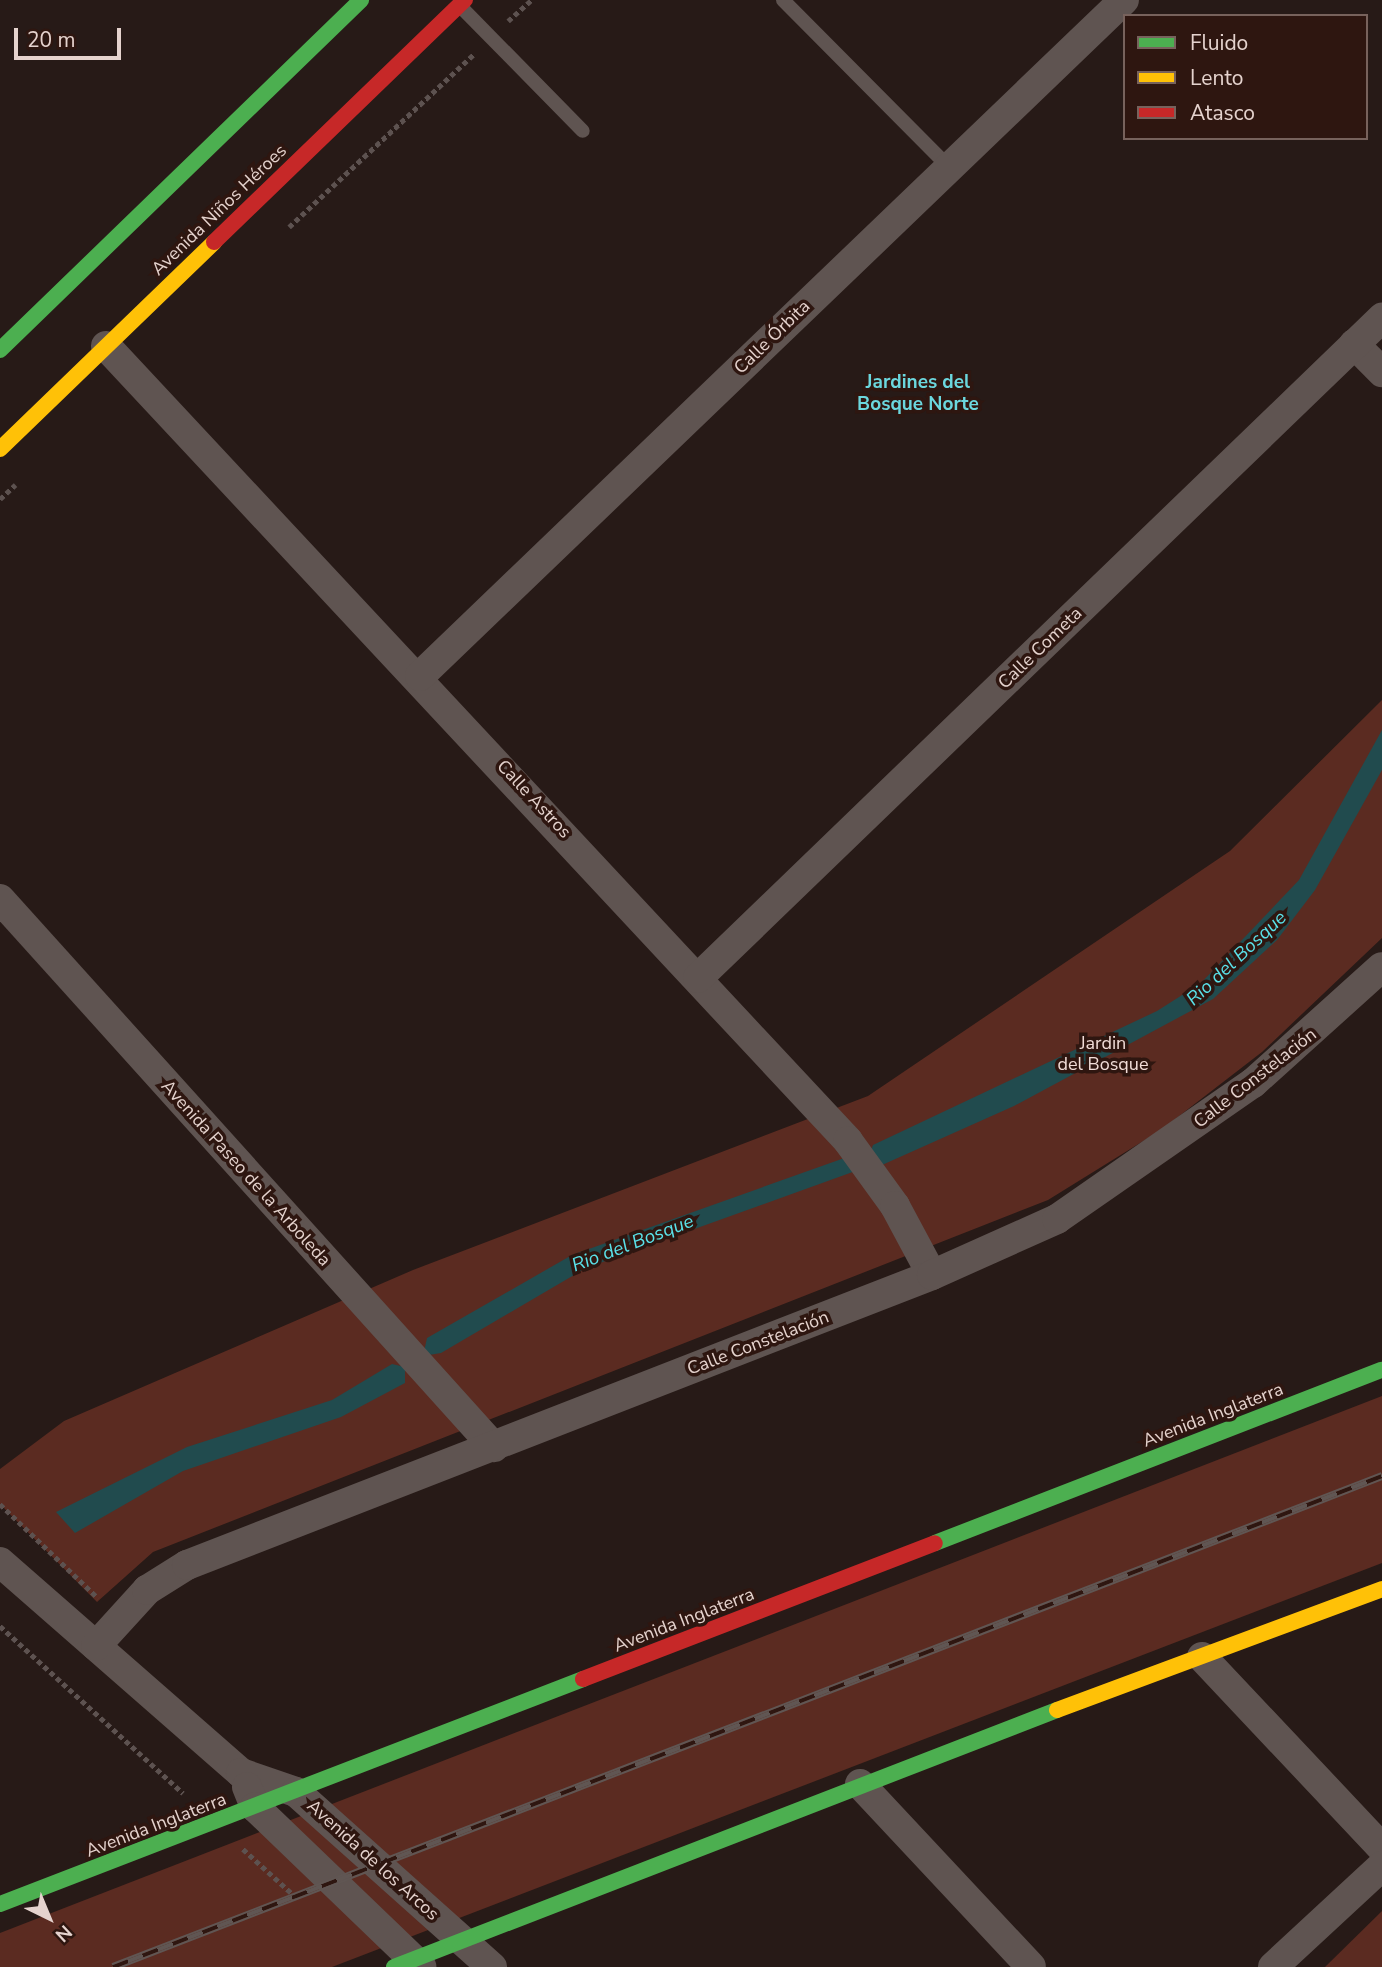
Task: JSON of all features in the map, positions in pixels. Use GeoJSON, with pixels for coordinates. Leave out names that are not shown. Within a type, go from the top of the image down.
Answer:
{"type":"FeatureCollection","features":[{"type":"Feature","properties":{"kind":"street"},"geometry":{"type":"LineString","coordinates":[[2,345],[361,0]]}},
{"type":"Feature","properties":{"kind":"street","name":"Calle Órbita"},"geometry":{"type":"LineString","coordinates":[[420,676],[1124,0]]}},
{"type":"Feature","properties":{"kind":"street","name":"Avenida Niños Héroes"},"geometry":{"type":"LineString","coordinates":[[0,449],[462,3]]}},
{"type":"Feature","properties":{"kind":"street","name":"Calle Cometa"},"geometry":{"type":"LineString","coordinates":[[698,978],[1382,318]]}},
{"type":"Feature","properties":{"kind":"street"},"geometry":{"type":"LineString","coordinates":[[1354,344],[1382,372]]}},
{"type":"Feature","properties":{"kind":"street","name":"Calle Astros"},"geometry":{"type":"LineString","coordinates":[[106,346],[420,676],[848,1141],[895,1206],[932,1275]]}},
{"type":"Feature","properties":{"kind":"street","name":"Avenida Paseo de la Arboleda"},"geometry":{"type":"LineString","coordinates":[[0,898],[494,1447]]}},
{"type":"Feature","properties":{"kind":"street","name":"Calle Constelación"},"geometry":{"type":"LineString","coordinates":[[96,1646],[147,1590],[187,1564],[932,1275],[1057,1219],[1119,1179],[1263,1075],[1382,967]]}},
{"type":"Feature","properties":{"kind":"street","name":"Avenida Inglaterra"},"geometry":{"type":"LineString","coordinates":[[0,1904],[1382,1370]]}},
{"type":"Feature","properties":{"kind":"street","name":"Avenida de los Arcos"},"geometry":{"type":"LineString","coordinates":[[0,1562],[241,1773],[296,1791],[492,1967]]}},
{"type":"Feature","properties":{"kind":"street"},"geometry":{"type":"LineString","coordinates":[[410,1965],[462,1940],[860,1784],[1382,1590]]}},
{"type":"Feature","properties":{"kind":"street"},"geometry":{"type":"LineString","coordinates":[[1202,1657],[1382,1848]]}},
{"type":"Feature","properties":{"kind":"street","name":"Avenida de los Arcos"},"geometry":{"type":"LineString","coordinates":[[241,1773],[255,1807],[410,1965]]}},
{"type":"Feature","properties":{"kind":"street"},"geometry":{"type":"LineString","coordinates":[[860,1784],[1031,1967]]}},
{"type":"Feature","properties":{"kind":"street"},"geometry":{"type":"LineString","coordinates":[[1273,1967],[1382,1866]]}},
{"type":"Feature","properties":{"kind":"lane"},"geometry":{"type":"LineString","coordinates":[[783,0],[949,167]]}},
{"type":"Feature","properties":{"kind":"lane"},"geometry":{"type":"LineString","coordinates":[[462,3],[583,131]]}},
{"type":"Feature","properties":{"kind":"green space","name":"Jardin del Bosque"},"geometry":{"type":"Polygon","coordinates":[[[1382,700],[1382,938],[1262,1052],[1161,1130],[1048,1200],[153,1552],[97,1602],[0,1504],[0,1469],[64,1421],[413,1270],[868,1096],[1230,851],[1382,700]]]}},
{"type":"Feature","properties":{"kind":"green space"},"geometry":{"type":"Polygon","coordinates":[[[1382,1396],[1382,1563],[332,1967],[0,1967],[0,1933],[1382,1396]]]}},
{"type":"Feature","properties":{"kind":"green space"},"geometry":{"type":"Polygon","coordinates":[[[1382,1911],[1382,1967],[1325,1967],[1382,1911]]]}},
{"type":"Feature","properties":{"kind":"water","name":"Rio del Bosque"},"geometry":{"type":"Polygon","coordinates":[[[1382,730],[1382,770],[1315,890],[1277,940],[1213,999],[1014,1106],[882,1165],[868,1158],[873,1145],[1157,1011],[1201,983],[1299,880],[1382,730]]]}},
{"type":"Feature","properties":{"kind":"water","name":"Rio del Bosque"},"geometry":{"type":"Polygon","coordinates":[[[850,1156],[861,1169],[586,1268],[441,1353],[423,1356],[427,1338],[572,1255],[850,1156]]]}},
{"type":"Feature","properties":{"kind":"water"},"geometry":{"type":"Polygon","coordinates":[[[392,1364],[405,1367],[405,1383],[341,1417],[183,1471],[75,1533],[56,1512],[187,1447],[332,1400],[392,1364]]]}},
{"type":"Feature","properties":{"kind":"railway"},"geometry":{"type":"LineString","coordinates":[[113,1967],[1382,1476]]}},
{"type":"Feature","properties":{"kind":"traffic: fast"},"geometry":{"type":"LineString","coordinates":[[0,350],[361,0]]}},
{"type":"Feature","properties":{"kind":"traffic: fast"},"geometry":{"type":"LineString","coordinates":[[935,1543],[1382,1370]]}},
{"type":"Feature","properties":{"kind":"traffic: fast"},"geometry":{"type":"LineString","coordinates":[[0,1904],[583,1679]]}},
{"type":"Feature","properties":{"kind":"traffic: fast"},"geometry":{"type":"LineString","coordinates":[[394,1967],[1057,1710]]}},
{"type":"Feature","properties":{"kind":"traffic: slow"},"geometry":{"type":"LineString","coordinates":[[0,449],[214,242]]}},
{"type":"Feature","properties":{"kind":"traffic: slow"},"geometry":{"type":"LineString","coordinates":[[1057,1710],[1382,1589]]}},
{"type":"Feature","properties":{"kind":"traffic: jam"},"geometry":{"type":"LineString","coordinates":[[214,242],[465,0]]}},
{"type":"Feature","properties":{"kind":"traffic: jam"},"geometry":{"type":"LineString","coordinates":[[583,1679],[935,1543]]}},
{"type":"Feature","properties":{"kind":"district","name":"Jardines del Bosque Norte"},"geometry":{"type":"Point","coordinates":[918,394]}}]}
